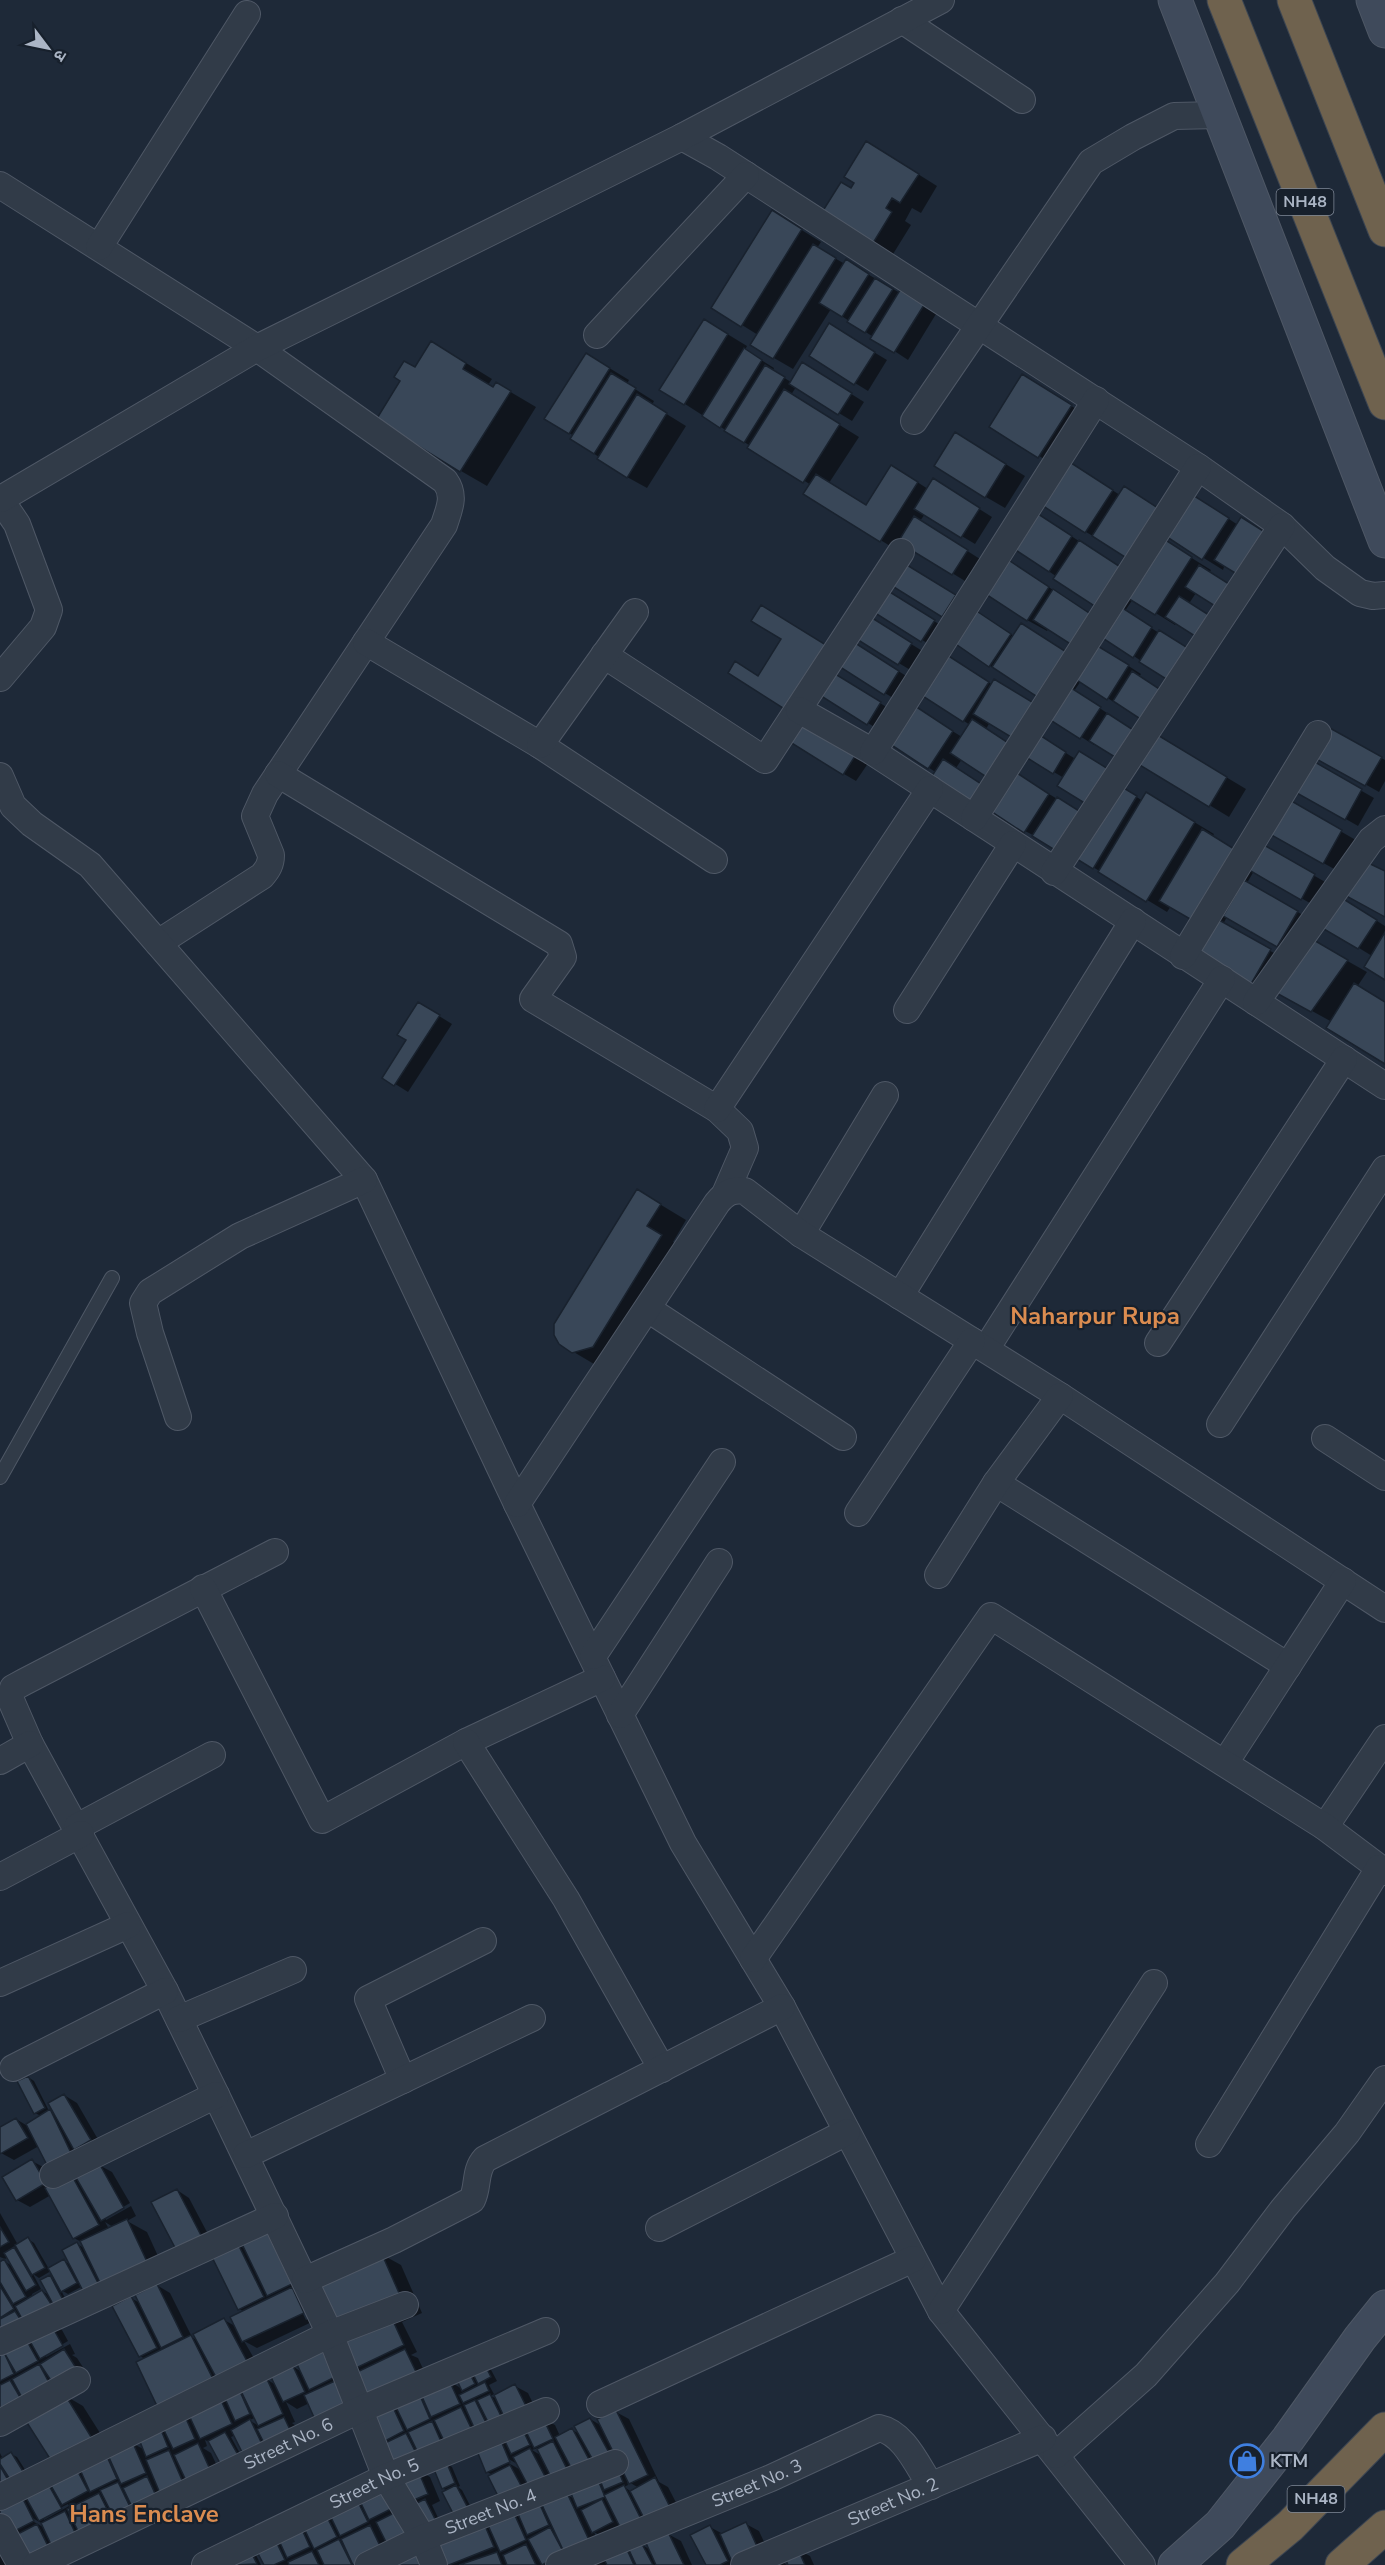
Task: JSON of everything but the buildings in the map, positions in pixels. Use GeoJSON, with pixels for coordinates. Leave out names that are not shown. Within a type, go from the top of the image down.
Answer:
{"type":"FeatureCollection","features":[{"type":"Feature","properties":{"kind":"highway","name":"NH48"},"geometry":{"type":"LineString","coordinates":[[1224,0],[1385,403]]}},
{"type":"Feature","properties":{"kind":"highway"},"geometry":{"type":"LineString","coordinates":[[1294,0],[1385,230]]}},
{"type":"Feature","properties":{"kind":"highway","name":"NH48"},"geometry":{"type":"LineString","coordinates":[[1243,2565],[1290,2526],[1385,2429]]}},
{"type":"Feature","properties":{"kind":"highway"},"geometry":{"type":"LineString","coordinates":[[1342,2565],[1385,2527]]}},
{"type":"Feature","properties":{"kind":"main road"},"geometry":{"type":"LineString","coordinates":[[1175,0],[1385,541]]}},
{"type":"Feature","properties":{"kind":"main road"},"geometry":{"type":"LineString","coordinates":[[1175,2565],[1220,2525],[1288,2439],[1385,2307]]}},
{"type":"Feature","properties":{"kind":"street"},"geometry":{"type":"LineString","coordinates":[[0,678],[43,627],[49,610],[17,524],[0,499],[258,348],[681,136],[941,0]]}},
{"type":"Feature","properties":{"kind":"street"},"geometry":{"type":"LineString","coordinates":[[99,247],[247,14]]}},
{"type":"Feature","properties":{"kind":"street"},"geometry":{"type":"LineString","coordinates":[[902,20],[1022,100]]}},
{"type":"Feature","properties":{"kind":"street"},"geometry":{"type":"LineString","coordinates":[[914,421],[1091,162],[1174,116],[1219,115]]}},
{"type":"Feature","properties":{"kind":"street"},"geometry":{"type":"LineString","coordinates":[[681,136],[746,175],[1198,467],[1282,526],[1325,568],[1360,593],[1373,596],[1385,595]]}},
{"type":"Feature","properties":{"kind":"street"},"geometry":{"type":"LineString","coordinates":[[597,335],[746,175]]}},
{"type":"Feature","properties":{"kind":"street"},"geometry":{"type":"LineString","coordinates":[[0,185],[258,348],[445,481],[450,489],[452,503],[444,525],[265,794],[255,816],[271,855],[271,862],[267,870],[262,876],[158,943]]}},
{"type":"Feature","properties":{"kind":"street"},"geometry":{"type":"LineString","coordinates":[[873,752],[1096,400]]}},
{"type":"Feature","properties":{"kind":"street"},"geometry":{"type":"LineString","coordinates":[[974,818],[1198,467]]}},
{"type":"Feature","properties":{"kind":"street"},"geometry":{"type":"LineString","coordinates":[[1054,872],[1282,526]]}},
{"type":"Feature","properties":{"kind":"street"},"geometry":{"type":"LineString","coordinates":[[604,655],[765,760],[901,552]]}},
{"type":"Feature","properties":{"kind":"street"},"geometry":{"type":"LineString","coordinates":[[540,745],[635,612]]}},
{"type":"Feature","properties":{"kind":"street"},"geometry":{"type":"LineString","coordinates":[[366,642],[540,745],[714,860]]}},
{"type":"Feature","properties":{"kind":"street"},"geometry":{"type":"LineString","coordinates":[[798,710],[873,752],[1385,1086]]}},
{"type":"Feature","properties":{"kind":"street"},"geometry":{"type":"LineString","coordinates":[[1183,956],[1318,734]]}},
{"type":"Feature","properties":{"kind":"street"},"geometry":{"type":"LineString","coordinates":[[278,774],[559,944],[563,957],[533,999],[717,1109],[740,1131],[746,1148],[724,1194],[517,1504]]}},
{"type":"Feature","properties":{"kind":"street"},"geometry":{"type":"LineString","coordinates":[[0,777],[13,806],[32,824],[90,865],[364,1180],[517,1504],[683,1844],[782,2007],[940,2311],[1142,2565]]}},
{"type":"Feature","properties":{"kind":"street"},"geometry":{"type":"LineString","coordinates":[[717,1109],[930,789]]}},
{"type":"Feature","properties":{"kind":"street"},"geometry":{"type":"LineString","coordinates":[[1256,1002],[1371,840],[1385,829]]}},
{"type":"Feature","properties":{"kind":"street"},"geometry":{"type":"LineString","coordinates":[[907,1010],[1013,844]]}},
{"type":"Feature","properties":{"kind":"street"},"geometry":{"type":"LineString","coordinates":[[900,1296],[1133,921]]}},
{"type":"Feature","properties":{"kind":"street"},"geometry":{"type":"LineString","coordinates":[[858,1513],[979,1345],[1222,980]]}},
{"type":"Feature","properties":{"kind":"street"},"geometry":{"type":"LineString","coordinates":[[1158,1343],[1344,1059]]}},
{"type":"Feature","properties":{"kind":"street"},"geometry":{"type":"LineString","coordinates":[[801,1234],[885,1095]]}},
{"type":"Feature","properties":{"kind":"street"},"geometry":{"type":"LineString","coordinates":[[1220,1424],[1385,1169]]}},
{"type":"Feature","properties":{"kind":"street"},"geometry":{"type":"LineString","coordinates":[[178,1416],[150,1333],[143,1303],[150,1292],[240,1236],[364,1180]]}},
{"type":"Feature","properties":{"kind":"street"},"geometry":{"type":"LineString","coordinates":[[724,1194],[735,1190],[745,1191],[801,1234],[1060,1396],[1385,1609]]}},
{"type":"Feature","properties":{"kind":"street"},"geometry":{"type":"LineString","coordinates":[[648,1309],[843,1437]]}},
{"type":"Feature","properties":{"kind":"street"},"geometry":{"type":"LineString","coordinates":[[938,1575],[996,1482],[1060,1396]]}},
{"type":"Feature","properties":{"kind":"street"},"geometry":{"type":"LineString","coordinates":[[1325,1438],[1385,1477]]}},
{"type":"Feature","properties":{"kind":"street"},"geometry":{"type":"LineString","coordinates":[[203,1588],[322,1820],[598,1667],[722,1462]]}},
{"type":"Feature","properties":{"kind":"street"},"geometry":{"type":"LineString","coordinates":[[996,1482],[1288,1666]]}},
{"type":"Feature","properties":{"kind":"street"},"geometry":{"type":"LineString","coordinates":[[275,1552],[13,1688],[10,1698],[30,1744],[165,1991],[246,2156],[330,2334],[386,2477],[423,2538],[434,2565]]}},
{"type":"Feature","properties":{"kind":"street"},"geometry":{"type":"LineString","coordinates":[[620,1715],[719,1562]]}},
{"type":"Feature","properties":{"kind":"street"},"geometry":{"type":"LineString","coordinates":[[1225,1763],[1342,1581]]}},
{"type":"Feature","properties":{"kind":"street"},"geometry":{"type":"LineString","coordinates":[[753,1959],[991,1616],[1325,1827],[1382,1870],[1209,2144]]}},
{"type":"Feature","properties":{"kind":"street"},"geometry":{"type":"LineString","coordinates":[[1325,1827],[1385,1738]]}},
{"type":"Feature","properties":{"kind":"street"},"geometry":{"type":"LineString","coordinates":[[466,1742],[566,1899],[662,2068]]}},
{"type":"Feature","properties":{"kind":"street"},"geometry":{"type":"LineString","coordinates":[[0,1761],[30,1744]]}},
{"type":"Feature","properties":{"kind":"street"},"geometry":{"type":"LineString","coordinates":[[0,1877],[212,1755]]}},
{"type":"Feature","properties":{"kind":"street"},"geometry":{"type":"LineString","coordinates":[[0,1983],[128,1925]]}},
{"type":"Feature","properties":{"kind":"street"},"geometry":{"type":"LineString","coordinates":[[403,2080],[368,1999],[483,1941]]}},
{"type":"Feature","properties":{"kind":"street"},"geometry":{"type":"LineString","coordinates":[[179,2019],[293,1970]]}},
{"type":"Feature","properties":{"kind":"street"},"geometry":{"type":"LineString","coordinates":[[940,2311],[1154,1983]]}},
{"type":"Feature","properties":{"kind":"street"},"geometry":{"type":"LineString","coordinates":[[13,2068],[165,1991]]}},
{"type":"Feature","properties":{"kind":"street"},"geometry":{"type":"LineString","coordinates":[[305,2280],[394,2240],[472,2200],[477,2191],[479,2165],[485,2159],[782,2007]]}},
{"type":"Feature","properties":{"kind":"street"},"geometry":{"type":"LineString","coordinates":[[246,2156],[532,2018]]}},
{"type":"Feature","properties":{"kind":"street","name":"Street No. 2"},"geometry":{"type":"LineString","coordinates":[[744,2565],[931,2486],[1049,2447],[1146,2375],[1204,2308],[1347,2133],[1385,2079]]}},
{"type":"Feature","properties":{"kind":"street"},"geometry":{"type":"LineString","coordinates":[[53,2175],[216,2095]]}},
{"type":"Feature","properties":{"kind":"street"},"geometry":{"type":"LineString","coordinates":[[659,2228],[847,2132]]}},
{"type":"Feature","properties":{"kind":"street"},"geometry":{"type":"LineString","coordinates":[[0,2342],[275,2216]]}},
{"type":"Feature","properties":{"kind":"street"},"geometry":{"type":"LineString","coordinates":[[600,2404],[914,2259]]}},
{"type":"Feature","properties":{"kind":"street"},"geometry":{"type":"LineString","coordinates":[[0,2497],[330,2334],[405,2305]]}},
{"type":"Feature","properties":{"kind":"street","name":"Street No. 6"},"geometry":{"type":"LineString","coordinates":[[36,2565],[359,2410],[546,2331]]}},
{"type":"Feature","properties":{"kind":"street"},"geometry":{"type":"LineString","coordinates":[[0,2423],[77,2380]]}},
{"type":"Feature","properties":{"kind":"street","name":"Street No. 5"},"geometry":{"type":"LineString","coordinates":[[205,2565],[386,2477],[546,2411]]}},
{"type":"Feature","properties":{"kind":"street","name":"Street No. 3"},"geometry":{"type":"LineString","coordinates":[[559,2565],[771,2478],[879,2428],[898,2436],[931,2486]]}},
{"type":"Feature","properties":{"kind":"street","name":"Street No. 4"},"geometry":{"type":"LineString","coordinates":[[368,2565],[423,2538],[615,2463]]}},
{"type":"Feature","properties":{"kind":"street"},"geometry":{"type":"LineString","coordinates":[[0,2527],[21,2565]]}},
{"type":"Feature","properties":{"kind":"lane"},"geometry":{"type":"LineString","coordinates":[[0,1476],[112,1278]]}},
{"type":"Feature","properties":{"kind":"place","name":"KTM"},"geometry":{"type":"Point","coordinates":[1247,2461]}},
{"type":"Feature","properties":{"kind":"district","name":"Naharpur Rupa"},"geometry":{"type":"Point","coordinates":[1095,1316]}},
{"type":"Feature","properties":{"kind":"district","name":"Hans Enclave"},"geometry":{"type":"Point","coordinates":[144,2514]}}]}
